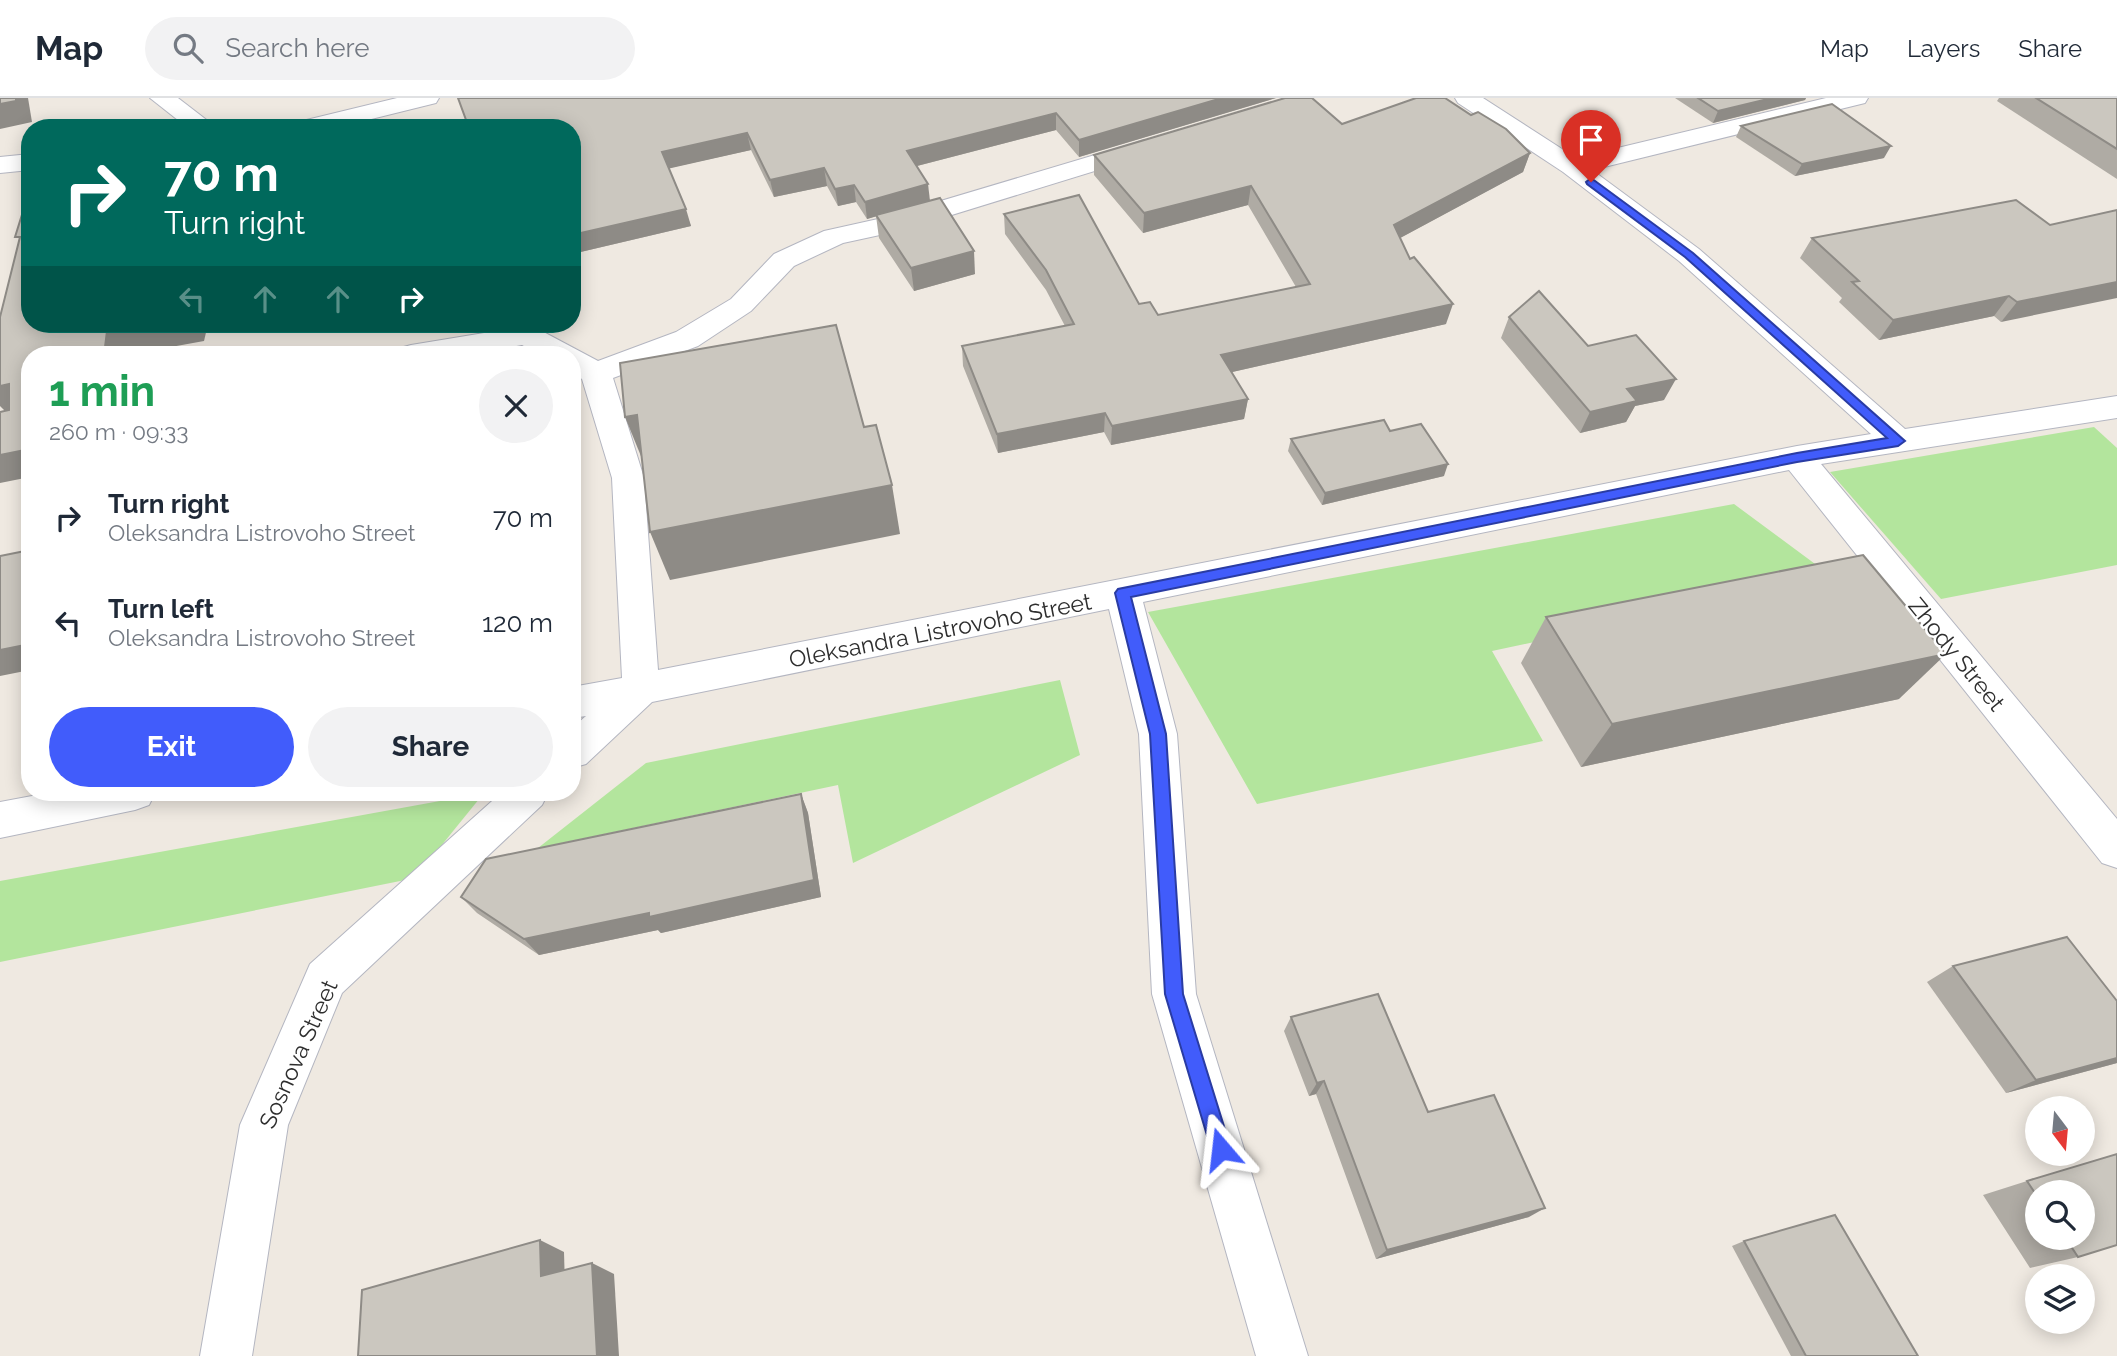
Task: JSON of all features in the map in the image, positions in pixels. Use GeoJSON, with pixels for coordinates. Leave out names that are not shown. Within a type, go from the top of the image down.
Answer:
{"type":"FeatureCollection","features":[{"type":"Feature","properties":{"kind":"street"},"geometry":{"type":"LineString","coordinates":[[162,98],[192,119]]}},
{"type":"Feature","properties":{"kind":"street"},"geometry":{"type":"LineString","coordinates":[[340,119],[427,98]]}},
{"type":"Feature","properties":{"kind":"street"},"geometry":{"type":"LineString","coordinates":[[1467,98],[1572,167],[1689,255],[1898,441]]}},
{"type":"Feature","properties":{"kind":"street"},"geometry":{"type":"LineString","coordinates":[[1572,167],[1856,98]]}},
{"type":"Feature","properties":{"kind":"street"},"geometry":{"type":"LineString","coordinates":[[581,744],[641,689],[628,478],[584,366],[687,339],[741,305],[784,260],[834,237],[893,224],[1167,141]]}},
{"type":"Feature","properties":{"kind":"street"},"geometry":{"type":"LineString","coordinates":[[0,165],[21,163]]}},
{"type":"Feature","properties":{"kind":"street"},"geometry":{"type":"LineString","coordinates":[[450,346],[505,333]]}},
{"type":"Feature","properties":{"kind":"street"},"geometry":{"type":"LineString","coordinates":[[524,333],[547,346]]}},
{"type":"Feature","properties":{"kind":"street","name":"Oleksandra Listrovoho Street"},"geometry":{"type":"LineString","coordinates":[[581,701],[1797,457],[2117,407]]}},
{"type":"Feature","properties":{"kind":"street","name":"Zhody Street"},"geometry":{"type":"LineString","coordinates":[[1797,457],[2117,850]]}},
{"type":"Feature","properties":{"kind":"street"},"geometry":{"type":"LineString","coordinates":[[1123,593],[1158,734],[1174,994],[1282,1356]]}},
{"type":"Feature","properties":{"kind":"street"},"geometry":{"type":"LineString","coordinates":[[0,820],[95,801]]}},
{"type":"Feature","properties":{"kind":"street","name":"Sosnova Street"},"geometry":{"type":"LineString","coordinates":[[226,1356],[264,1125],[326,979],[519,801]]}},
{"type":"Feature","properties":{"kind":"green space"},"geometry":{"type":"Polygon","coordinates":[[[2094,427],[2117,448],[2117,565],[1941,599],[1830,472],[2094,427]]]}},
{"type":"Feature","properties":{"kind":"green space"},"geometry":{"type":"Polygon","coordinates":[[[1734,504],[1834,578],[1492,651],[1543,741],[1257,804],[1148,612],[1734,504]]]}},
{"type":"Feature","properties":{"kind":"green space"},"geometry":{"type":"Polygon","coordinates":[[[1060,680],[1080,755],[853,863],[838,785],[538,848],[646,763],[1060,680]]]}},
{"type":"Feature","properties":{"kind":"green space"},"geometry":{"type":"Polygon","coordinates":[[[440,801],[478,801],[415,878],[0,962],[0,881],[440,801]]]}},
{"type":"Feature","properties":{"kind":"building"},"geometry":{"type":"Polygon","coordinates":[[[0,98],[16,98],[16,101],[0,104],[0,98]]]}},
{"type":"Feature","properties":{"kind":"building"},"geometry":{"type":"Polygon","coordinates":[[[458,98],[1222,98],[1079,140],[1056,113],[907,151],[928,184],[865,202],[854,185],[835,189],[824,168],[770,180],[747,133],[662,152],[686,209],[581,233],[581,119],[466,119],[458,98]]]}},
{"type":"Feature","properties":{"kind":"building"},"geometry":{"type":"Polygon","coordinates":[[[1285,98],[1312,98],[1342,124],[1416,98],[1445,98],[1471,115],[1478,112],[1506,129],[1530,153],[1394,225],[1410,259],[1414,257],[1453,304],[1221,355],[1248,399],[1112,426],[1105,413],[997,434],[962,346],[1074,324],[1046,270],[1004,214],[1079,195],[1139,304],[1150,302],[1158,315],[1310,284],[1251,186],[1144,213],[1094,155],[1285,98]]]}},
{"type":"Feature","properties":{"kind":"building"},"geometry":{"type":"Polygon","coordinates":[[[1698,98],[1772,98],[1718,111],[1698,98]]]}},
{"type":"Feature","properties":{"kind":"building"},"geometry":{"type":"Polygon","coordinates":[[[2036,98],[2117,98],[2117,149],[2036,98]]]}},
{"type":"Feature","properties":{"kind":"building"},"geometry":{"type":"Polygon","coordinates":[[[1832,104],[1891,146],[1802,164],[1741,126],[1832,104]]]}},
{"type":"Feature","properties":{"kind":"building"},"geometry":{"type":"Polygon","coordinates":[[[940,198],[974,251],[911,268],[876,215],[940,198]]]}},
{"type":"Feature","properties":{"kind":"building"},"geometry":{"type":"Polygon","coordinates":[[[2016,200],[2050,225],[2117,210],[2117,282],[2017,302],[2009,296],[1893,320],[1852,282],[1859,281],[1812,238],[2016,200]]]}},
{"type":"Feature","properties":{"kind":"building"},"geometry":{"type":"Polygon","coordinates":[[[21,218],[21,333],[107,333],[105,346],[21,346],[21,451],[0,455],[0,412],[9,410],[9,384],[0,386],[0,317],[20,237],[15,237],[21,218]]]}},
{"type":"Feature","properties":{"kind":"building"},"geometry":{"type":"Polygon","coordinates":[[[1539,291],[1588,346],[1636,335],[1676,379],[1627,389],[1637,401],[1590,412],[1509,317],[1539,291]]]}},
{"type":"Feature","properties":{"kind":"building"},"geometry":{"type":"Polygon","coordinates":[[[836,325],[864,427],[876,425],[892,485],[650,532],[637,415],[625,417],[620,363],[836,325]]]}},
{"type":"Feature","properties":{"kind":"building"},"geometry":{"type":"Polygon","coordinates":[[[1384,420],[1390,431],[1421,424],[1448,464],[1325,493],[1291,439],[1384,420]]]}},
{"type":"Feature","properties":{"kind":"building"},"geometry":{"type":"Polygon","coordinates":[[[21,552],[21,646],[0,650],[0,556],[21,552]]]}},
{"type":"Feature","properties":{"kind":"building"},"geometry":{"type":"Polygon","coordinates":[[[1863,555],[1946,654],[1612,724],[1546,617],[1863,555]]]}},
{"type":"Feature","properties":{"kind":"building"},"geometry":{"type":"Polygon","coordinates":[[[801,794],[814,880],[649,917],[649,913],[524,939],[461,897],[486,859],[801,794]]]}},
{"type":"Feature","properties":{"kind":"building"},"geometry":{"type":"Polygon","coordinates":[[[2067,937],[2117,1001],[2117,1058],[2036,1080],[1953,966],[2067,937]]]}},
{"type":"Feature","properties":{"kind":"building"},"geometry":{"type":"Polygon","coordinates":[[[1378,994],[1428,1112],[1494,1095],[1545,1208],[1387,1250],[1324,1081],[1317,1083],[1291,1017],[1378,994]]]}},
{"type":"Feature","properties":{"kind":"building"},"geometry":{"type":"Polygon","coordinates":[[[2117,1154],[2117,1245],[2078,1257],[2073,1250],[2095,1250],[2095,1180],[2030,1180],[2077,1166],[2095,1166],[2095,1161],[2117,1154]]]}},
{"type":"Feature","properties":{"kind":"building"},"geometry":{"type":"Polygon","coordinates":[[[1835,1215],[1918,1356],[1806,1356],[1744,1241],[1835,1215]]]}},
{"type":"Feature","properties":{"kind":"building"},"geometry":{"type":"Polygon","coordinates":[[[540,1240],[541,1276],[592,1263],[597,1356],[358,1356],[362,1290],[540,1240]]]}},
{"type":"Feature","properties":{"kind":"route"},"geometry":{"type":"LineString","coordinates":[[1221,1149],[1174,994],[1158,734],[1123,593],[1797,457],[1898,441],[1689,255],[1591,182]]}}]}
